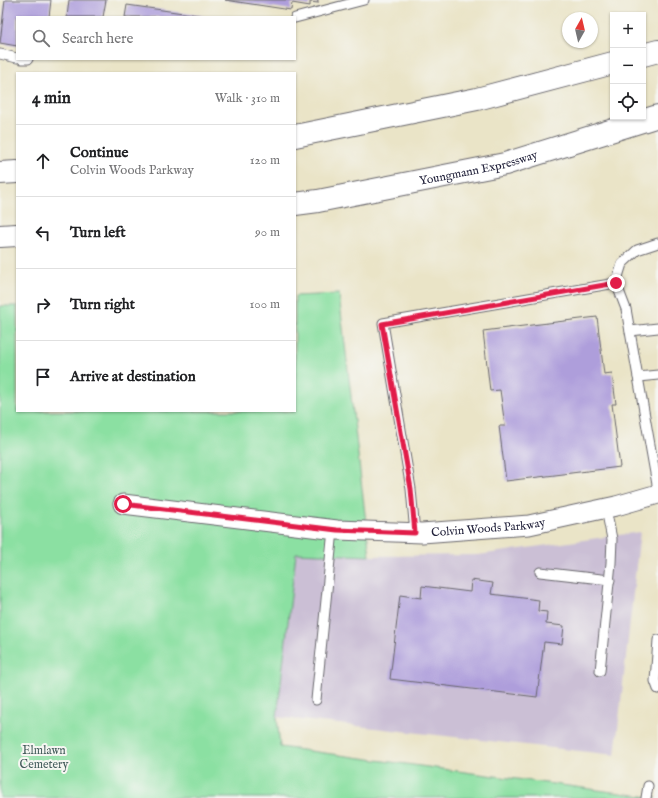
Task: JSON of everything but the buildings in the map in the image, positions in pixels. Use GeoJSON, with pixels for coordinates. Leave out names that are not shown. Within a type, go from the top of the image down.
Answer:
{"type":"FeatureCollection","features":[{"type":"Feature","properties":{"kind":"highway"},"geometry":{"type":"LineString","coordinates":[[646,54],[658,51]]}},
{"type":"Feature","properties":{"kind":"highway"},"geometry":{"type":"LineString","coordinates":[[296,136],[477,99],[610,64]]}},
{"type":"Feature","properties":{"kind":"highway","name":"Youngmann Expressway"},"geometry":{"type":"LineString","coordinates":[[296,204],[318,201],[505,164],[658,116]]}},
{"type":"Feature","properties":{"kind":"highway"},"geometry":{"type":"LineString","coordinates":[[0,173],[16,172]]}},
{"type":"Feature","properties":{"kind":"highway"},"geometry":{"type":"LineString","coordinates":[[0,236],[16,235]]}},
{"type":"Feature","properties":{"kind":"street","name":"Colvin Woods Parkway"},"geometry":{"type":"LineString","coordinates":[[123,504],[333,530],[415,533],[529,524],[606,509],[658,494]]}},
{"type":"Feature","properties":{"kind":"lane"},"geometry":{"type":"LineString","coordinates":[[296,18],[364,0]]}},
{"type":"Feature","properties":{"kind":"lane"},"geometry":{"type":"LineString","coordinates":[[0,54],[16,58]]}},
{"type":"Feature","properties":{"kind":"lane"},"geometry":{"type":"LineString","coordinates":[[658,243],[637,250],[622,264],[616,283],[626,309],[658,490]]}},
{"type":"Feature","properties":{"kind":"lane"},"geometry":{"type":"LineString","coordinates":[[415,533],[411,489],[382,324],[616,283]]}},
{"type":"Feature","properties":{"kind":"lane"},"geometry":{"type":"LineString","coordinates":[[630,331],[658,328]]}},
{"type":"Feature","properties":{"kind":"lane"},"geometry":{"type":"LineString","coordinates":[[638,377],[658,375]]}},
{"type":"Feature","properties":{"kind":"lane"},"geometry":{"type":"LineString","coordinates":[[600,671],[610,580],[612,539],[606,509]]}},
{"type":"Feature","properties":{"kind":"lane"},"geometry":{"type":"LineString","coordinates":[[316,700],[333,530]]}},
{"type":"Feature","properties":{"kind":"lane"},"geometry":{"type":"LineString","coordinates":[[540,572],[610,580]]}},
{"type":"Feature","properties":{"kind":"lane"},"geometry":{"type":"LineString","coordinates":[[658,640],[655,681],[658,689]]}},
{"type":"Feature","properties":{"kind":"lane"},"geometry":{"type":"LineString","coordinates":[[646,798],[648,786]]}},
{"type":"Feature","properties":{"kind":"shaded area"},"geometry":{"type":"Polygon","coordinates":[[[640,532],[615,755],[277,717],[296,553],[370,556],[478,555],[640,532]]]}},
{"type":"Feature","properties":{"kind":"green space","name":"Elmlawn Cemetery"},"geometry":{"type":"Polygon","coordinates":[[[339,294],[370,556],[296,553],[277,717],[280,747],[657,798],[0,798],[0,306],[16,306],[16,412],[296,412],[296,296],[339,294]]]}},
{"type":"Feature","properties":{"kind":"route"},"geometry":{"type":"LineString","coordinates":[[123,504],[337,530],[415,533],[411,489],[382,324],[616,283]]}}]}
